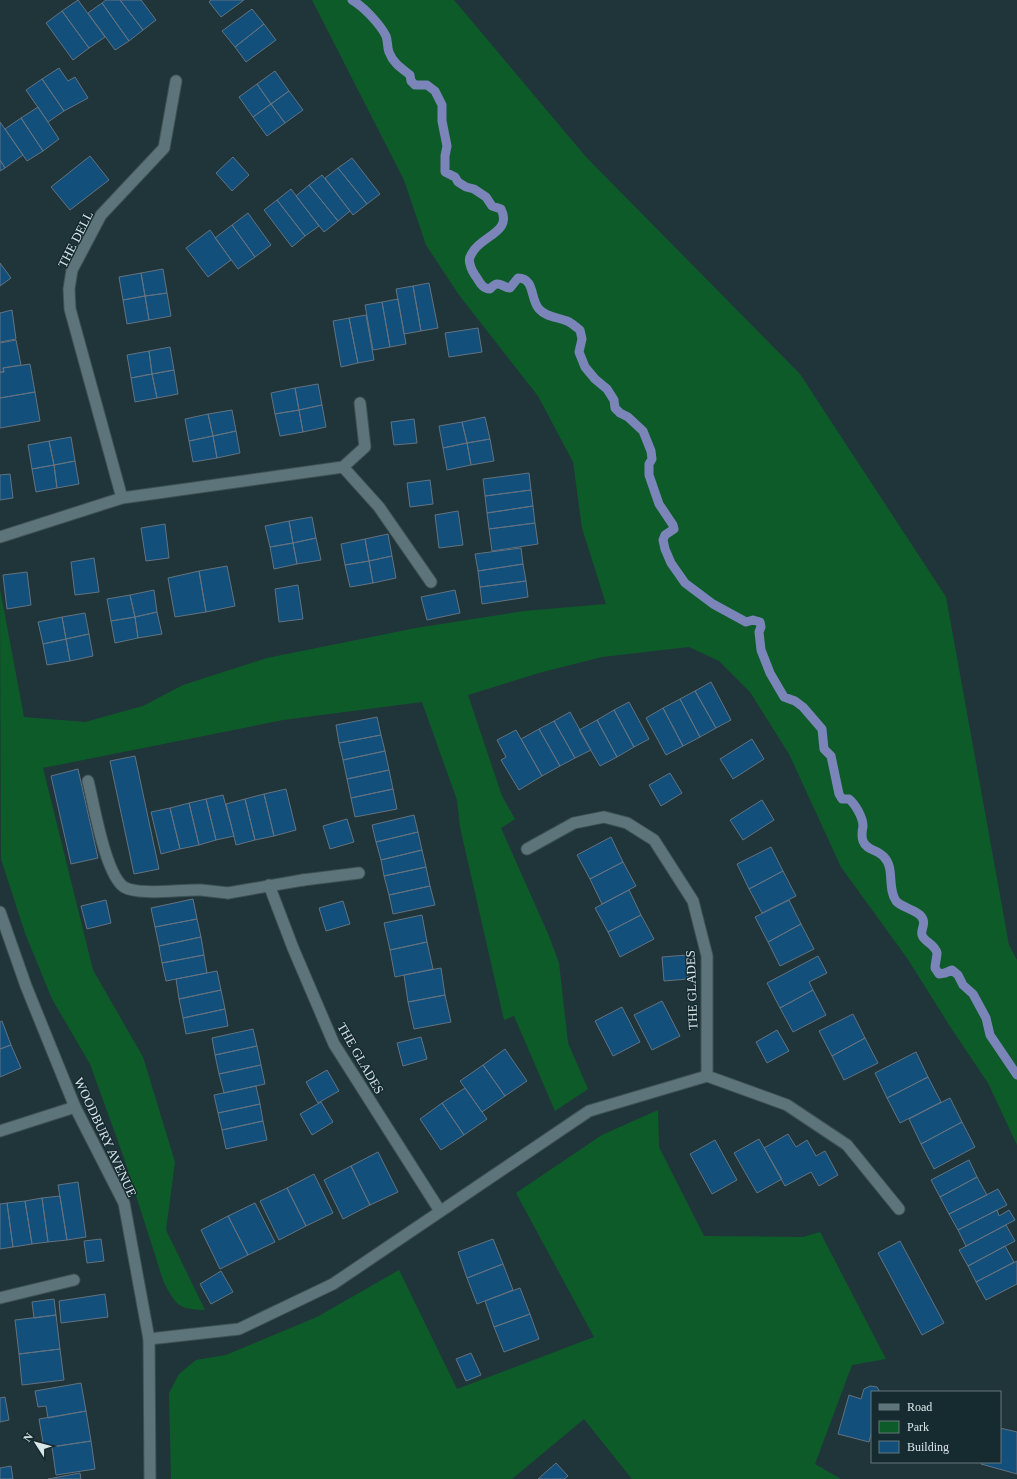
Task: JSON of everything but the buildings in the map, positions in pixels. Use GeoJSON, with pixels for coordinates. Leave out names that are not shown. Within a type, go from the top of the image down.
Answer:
{"type":"FeatureCollection","features":[{"type":"Feature","properties":{"kind":"street","name":"THE DELL"},"geometry":{"type":"LineString","coordinates":[[122,498],[70,309],[69,289],[72,270],[101,215],[164,148],[176,81]]}},
{"type":"Feature","properties":{"kind":"street"},"geometry":{"type":"LineString","coordinates":[[0,537],[122,498],[343,467],[365,448],[360,403]]}},
{"type":"Feature","properties":{"kind":"street"},"geometry":{"type":"LineString","coordinates":[[343,467],[380,507],[431,582]]}},
{"type":"Feature","properties":{"kind":"street"},"geometry":{"type":"LineString","coordinates":[[88,781],[106,855],[115,876],[124,887],[140,891],[200,890],[228,893],[268,885],[359,873]]}},
{"type":"Feature","properties":{"kind":"street","name":"THE GLADES"},"geometry":{"type":"LineString","coordinates":[[527,849],[574,823],[604,817],[627,824],[654,840],[693,901],[706,956],[707,1076]]}},
{"type":"Feature","properties":{"kind":"street","name":"THE GLADES"},"geometry":{"type":"LineString","coordinates":[[268,885],[334,1044],[440,1211]]}},
{"type":"Feature","properties":{"kind":"street","name":"WOODBURY AVENUE"},"geometry":{"type":"LineString","coordinates":[[0,912],[26,986],[75,1107],[124,1203],[149,1339],[150,1479]]}},
{"type":"Feature","properties":{"kind":"street"},"geometry":{"type":"LineString","coordinates":[[149,1339],[239,1329],[333,1284],[588,1111],[707,1076],[787,1105],[847,1145],[899,1209]]}},
{"type":"Feature","properties":{"kind":"street"},"geometry":{"type":"LineString","coordinates":[[0,1131],[75,1107]]}},
{"type":"Feature","properties":{"kind":"street"},"geometry":{"type":"LineString","coordinates":[[0,1298],[74,1280]]}},
{"type":"Feature","properties":{"kind":"green space"},"geometry":{"type":"Polygon","coordinates":[[[312,0],[454,0],[586,157],[800,374],[946,597],[1009,945],[1017,960],[1017,1145],[988,1083],[907,958],[841,867],[789,754],[750,692],[719,661],[689,647],[602,657],[539,673],[468,695],[502,796],[515,819],[501,828],[549,936],[559,963],[568,1043],[588,1089],[555,1111],[514,1016],[504,1020],[460,827],[457,800],[422,702],[283,720],[43,768],[93,970],[143,1057],[175,1162],[166,1230],[205,1310],[189,1309],[179,1305],[172,1297],[164,1283],[124,1158],[90,1064],[52,999],[25,933],[1,859],[0,589],[24,717],[85,722],[143,706],[183,685],[267,658],[416,628],[524,611],[606,604],[582,528],[573,462],[538,396],[459,295],[426,245],[404,180],[312,0]]]}},
{"type":"Feature","properties":{"kind":"green space"},"geometry":{"type":"Polygon","coordinates":[[[658,1110],[659,1147],[704,1236],[803,1237],[820,1232],[886,1359],[852,1365],[815,1464],[841,1479],[632,1479],[584,1419],[512,1479],[171,1479],[169,1393],[179,1374],[196,1360],[226,1355],[317,1317],[399,1270],[457,1389],[594,1337],[516,1193],[602,1135],[658,1110]]]}},
{"type":"Feature","properties":{"kind":"waterway"},"geometry":{"type":"LineString","coordinates":[[352,0],[366,11],[380,26],[386,36],[388,50],[391,56],[398,65],[410,75],[411,81],[415,85],[427,85],[435,91],[442,105],[442,121],[447,146],[445,156],[445,172],[455,177],[458,182],[466,187],[474,189],[486,197],[492,206],[501,209],[503,223],[500,228],[479,245],[470,257],[469,262],[474,273],[482,285],[488,289],[496,284],[510,288],[518,278],[527,281],[530,285],[536,305],[542,312],[569,322],[580,330],[582,339],[579,352],[585,367],[595,379],[607,389],[614,400],[615,408],[620,413],[628,417],[643,431],[651,451],[652,459],[649,464],[649,475],[659,504],[673,525],[674,529],[665,535],[663,540],[671,563],[685,583],[713,604],[746,622],[753,620],[760,622],[761,627],[759,632],[761,650],[770,673],[784,697],[795,701],[803,707],[822,729],[824,749],[831,756],[839,794],[842,799],[849,799],[858,811],[863,822],[862,837],[867,847],[881,854],[887,862],[890,872],[893,896],[901,905],[920,915],[924,923],[922,935],[925,940],[934,947],[937,953],[935,968],[939,974],[952,970],[958,975],[963,985],[973,994],[986,1018],[990,1035],[1017,1075]]}}]}
